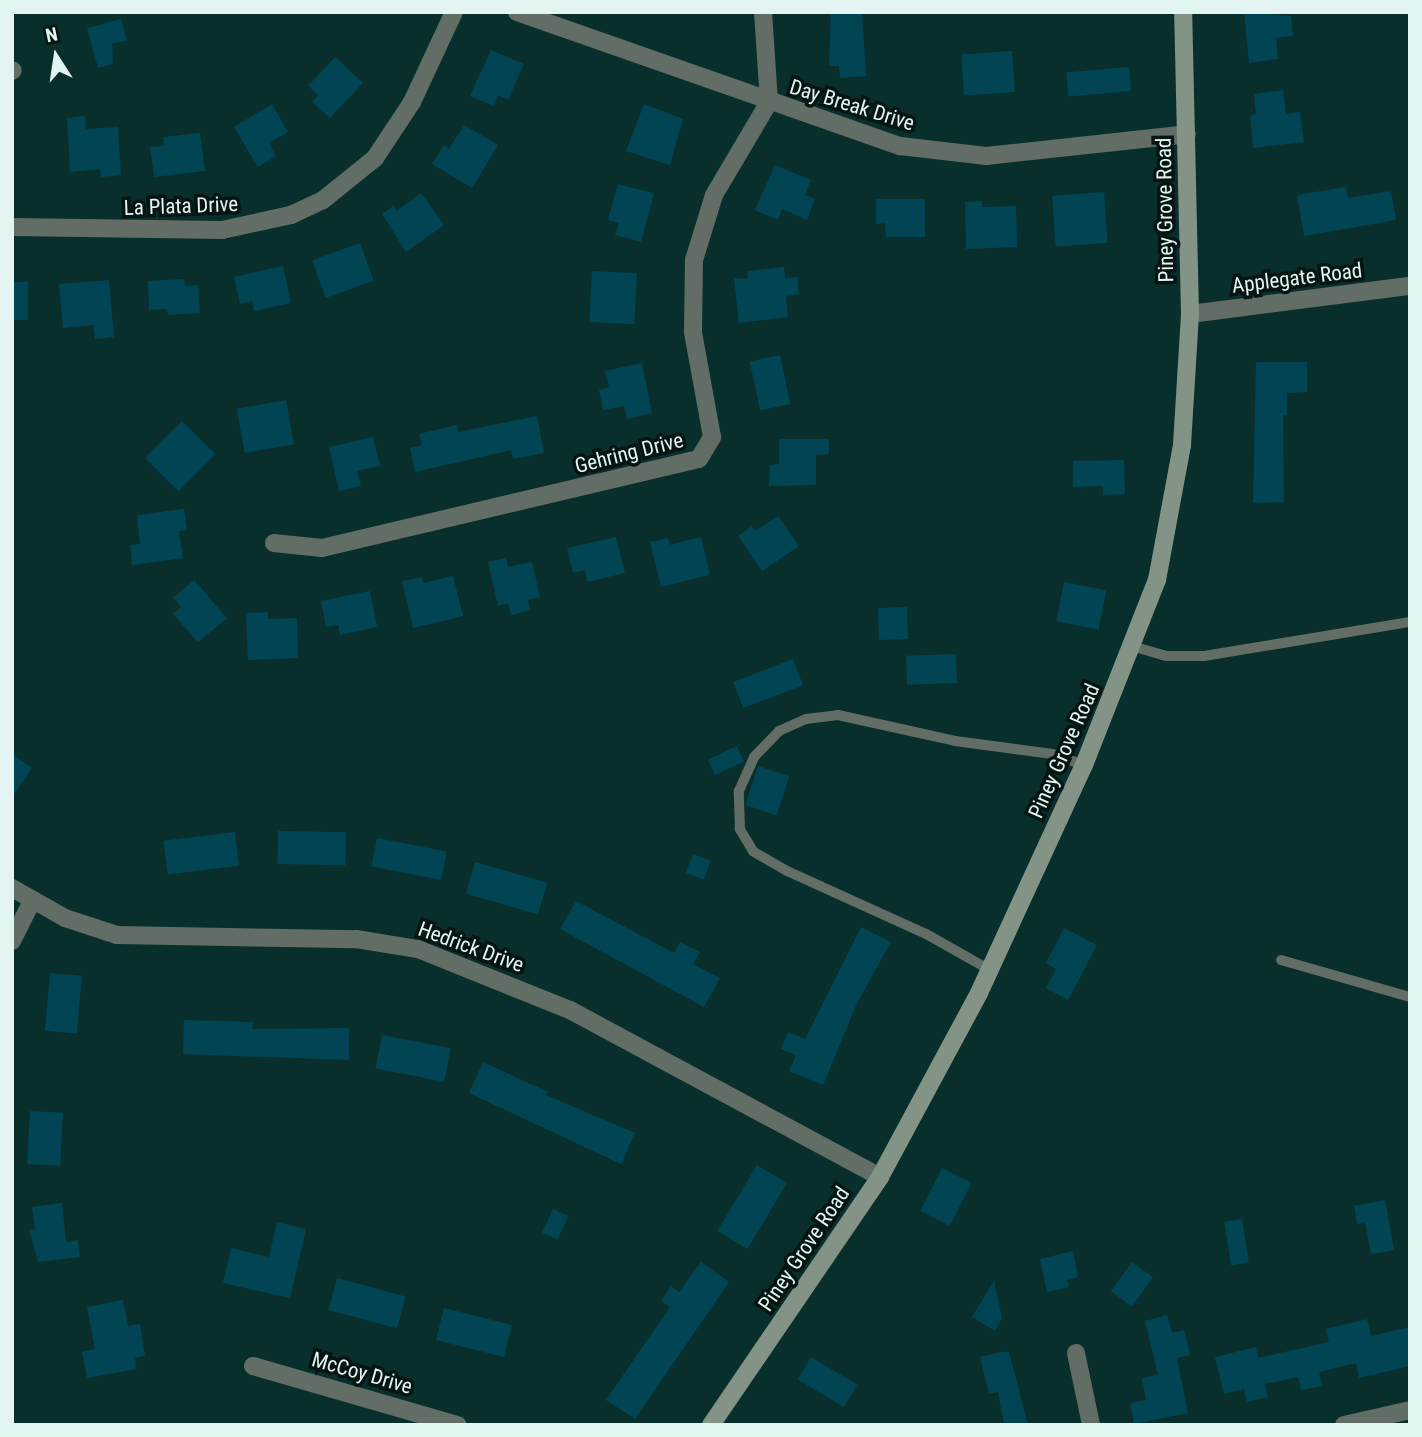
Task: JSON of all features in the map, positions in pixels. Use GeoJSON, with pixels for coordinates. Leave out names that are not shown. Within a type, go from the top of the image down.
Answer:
{"type":"FeatureCollection","features":[{"type":"Feature","properties":{"kind":"main road","name":"Piney Grove Road"},"geometry":{"type":"LineString","coordinates":[[711,1425],[880,1177],[990,970],[1135,647],[1157,580],[1173,513],[1190,314],[1183,12]]}},
{"type":"Feature","properties":{"kind":"street","name":"La Plata Drive"},"geometry":{"type":"LineString","coordinates":[[12,227],[222,230],[280,219],[323,200],[366,166],[394,133],[454,12]]}},
{"type":"Feature","properties":{"kind":"street","name":"Day Break Drive"},"geometry":{"type":"LineString","coordinates":[[517,12],[888,143],[948,154],[1044,152],[1187,134]]}},
{"type":"Feature","properties":{"kind":"street"},"geometry":{"type":"LineString","coordinates":[[763,12],[769,102]]}},
{"type":"Feature","properties":{"kind":"street","name":"Gehring Drive"},"geometry":{"type":"LineString","coordinates":[[274,543],[323,548],[699,459],[712,437],[693,332],[694,260],[714,195],[769,102]]}},
{"type":"Feature","properties":{"kind":"street","name":"Applegate Road"},"geometry":{"type":"LineString","coordinates":[[1190,314],[1410,286]]}},
{"type":"Feature","properties":{"kind":"street","name":"Hedrick Drive"},"geometry":{"type":"LineString","coordinates":[[12,888],[32,901],[117,935],[156,939],[356,939],[418,949],[570,1010],[880,1177]]}},
{"type":"Feature","properties":{"kind":"street"},"geometry":{"type":"LineString","coordinates":[[12,941],[32,901]]}},
{"type":"Feature","properties":{"kind":"street"},"geometry":{"type":"LineString","coordinates":[[1076,1353],[1091,1425]]}},
{"type":"Feature","properties":{"kind":"street","name":"McCoy Drive"},"geometry":{"type":"LineString","coordinates":[[253,1366],[458,1425]]}},
{"type":"Feature","properties":{"kind":"street"},"geometry":{"type":"LineString","coordinates":[[1349,1424],[1410,1410]]}},
{"type":"Feature","properties":{"kind":"lane"},"geometry":{"type":"LineString","coordinates":[[1135,647],[1167,656],[1204,656],[1410,621]]}},
{"type":"Feature","properties":{"kind":"lane"},"geometry":{"type":"LineString","coordinates":[[990,970],[926,934],[787,871],[753,851],[740,829],[739,791],[754,757],[779,731],[806,719],[838,715],[955,741],[1052,754],[1084,765]]}},
{"type":"Feature","properties":{"kind":"lane"},"geometry":{"type":"LineString","coordinates":[[1281,960],[1410,997]]}},
{"type":"Feature","properties":{"kind":"building"},"geometry":{"type":"Polygon","coordinates":[[[831,12],[862,12],[866,76],[840,78],[839,66],[829,66],[831,12]]]}},
{"type":"Feature","properties":{"kind":"building"},"geometry":{"type":"Polygon","coordinates":[[[1244,12],[1291,16],[1293,36],[1276,38],[1278,59],[1249,63],[1244,12]]]}},
{"type":"Feature","properties":{"kind":"building"},"geometry":{"type":"Polygon","coordinates":[[[121,19],[127,41],[112,43],[113,64],[98,68],[87,28],[121,19]]]}},
{"type":"Feature","properties":{"kind":"building"},"geometry":{"type":"Polygon","coordinates":[[[491,50],[524,64],[508,100],[498,95],[494,106],[470,96],[491,50]]]}},
{"type":"Feature","properties":{"kind":"building"},"geometry":{"type":"Polygon","coordinates":[[[1012,51],[1015,92],[964,95],[961,55],[1012,51]]]}},
{"type":"Feature","properties":{"kind":"building"},"geometry":{"type":"Polygon","coordinates":[[[335,57],[363,83],[330,118],[312,102],[318,95],[308,86],[335,57]]]}},
{"type":"Feature","properties":{"kind":"building"},"geometry":{"type":"Polygon","coordinates":[[[1129,67],[1131,91],[1068,96],[1066,72],[1129,67]]]}},
{"type":"Feature","properties":{"kind":"building"},"geometry":{"type":"Polygon","coordinates":[[[1283,90],[1286,114],[1300,112],[1304,142],[1253,148],[1250,115],[1256,114],[1254,94],[1283,90]]]}},
{"type":"Feature","properties":{"kind":"building"},"geometry":{"type":"Polygon","coordinates":[[[272,104],[288,132],[269,143],[276,156],[258,167],[234,127],[272,104]]]}},
{"type":"Feature","properties":{"kind":"building"},"geometry":{"type":"Polygon","coordinates":[[[644,104],[683,119],[670,165],[626,151],[644,104]]]}},
{"type":"Feature","properties":{"kind":"building"},"geometry":{"type":"Polygon","coordinates":[[[85,116],[86,129],[118,127],[121,175],[101,177],[100,169],[70,172],[67,118],[85,116]]]}},
{"type":"Feature","properties":{"kind":"building"},"geometry":{"type":"Polygon","coordinates":[[[464,125],[498,145],[472,188],[432,164],[444,145],[449,149],[464,125]]]}},
{"type":"Feature","properties":{"kind":"building"},"geometry":{"type":"Polygon","coordinates":[[[200,133],[205,171],[154,177],[150,147],[164,146],[163,137],[200,133]]]}},
{"type":"Feature","properties":{"kind":"building"},"geometry":{"type":"Polygon","coordinates":[[[775,165],[811,180],[805,195],[815,199],[807,220],[782,209],[778,220],[755,210],[775,165]]]}},
{"type":"Feature","properties":{"kind":"building"},"geometry":{"type":"Polygon","coordinates":[[[618,184],[654,193],[641,242],[615,235],[619,223],[608,220],[618,184]]]}},
{"type":"Feature","properties":{"kind":"building"},"geometry":{"type":"Polygon","coordinates":[[[1346,187],[1348,198],[1391,191],[1396,220],[1304,236],[1297,195],[1346,187]]]}},
{"type":"Feature","properties":{"kind":"building"},"geometry":{"type":"Polygon","coordinates":[[[1104,192],[1108,243],[1056,247],[1052,196],[1104,192]]]}},
{"type":"Feature","properties":{"kind":"building"},"geometry":{"type":"Polygon","coordinates":[[[421,193],[444,225],[406,252],[382,214],[393,206],[397,211],[421,193]]]}},
{"type":"Feature","properties":{"kind":"building"},"geometry":{"type":"Polygon","coordinates":[[[876,199],[925,199],[925,237],[886,237],[885,223],[876,224],[876,199]]]}},
{"type":"Feature","properties":{"kind":"building"},"geometry":{"type":"Polygon","coordinates":[[[982,201],[982,207],[1016,206],[1017,247],[966,249],[965,202],[982,201]]]}},
{"type":"Feature","properties":{"kind":"building"},"geometry":{"type":"Polygon","coordinates":[[[360,243],[374,281],[326,298],[312,260],[360,243]]]}},
{"type":"Feature","properties":{"kind":"building"},"geometry":{"type":"Polygon","coordinates":[[[283,266],[291,303],[254,311],[252,301],[240,304],[234,277],[283,266]]]}},
{"type":"Feature","properties":{"kind":"building"},"geometry":{"type":"Polygon","coordinates":[[[784,267],[785,278],[797,277],[799,294],[786,296],[788,317],[739,323],[734,278],[747,279],[748,271],[784,267]]]}},
{"type":"Feature","properties":{"kind":"building"},"geometry":{"type":"Polygon","coordinates":[[[592,271],[637,273],[634,324],[589,322],[592,271]]]}},
{"type":"Feature","properties":{"kind":"building"},"geometry":{"type":"Polygon","coordinates":[[[184,279],[185,286],[198,285],[200,313],[168,315],[167,309],[149,310],[148,281],[184,279]]]}},
{"type":"Feature","properties":{"kind":"building"},"geometry":{"type":"Polygon","coordinates":[[[109,280],[114,337],[95,339],[93,325],[63,328],[59,284],[109,280]]]}},
{"type":"Feature","properties":{"kind":"building"},"geometry":{"type":"Polygon","coordinates":[[[12,282],[28,282],[28,320],[12,320],[12,282]]]}},
{"type":"Feature","properties":{"kind":"building"},"geometry":{"type":"Polygon","coordinates":[[[780,355],[790,404],[760,410],[750,361],[780,355]]]}},
{"type":"Feature","properties":{"kind":"building"},"geometry":{"type":"Polygon","coordinates":[[[1256,362],[1307,362],[1307,392],[1287,393],[1287,415],[1283,415],[1284,502],[1253,503],[1256,362]]]}},
{"type":"Feature","properties":{"kind":"building"},"geometry":{"type":"Polygon","coordinates":[[[642,363],[652,413],[627,419],[624,406],[603,410],[599,390],[609,387],[605,371],[642,363]]]}},
{"type":"Feature","properties":{"kind":"building"},"geometry":{"type":"Polygon","coordinates":[[[286,400],[294,444],[245,453],[237,409],[286,400]]]}},
{"type":"Feature","properties":{"kind":"building"},"geometry":{"type":"Polygon","coordinates":[[[537,416],[544,453],[513,459],[511,450],[415,472],[410,448],[422,445],[419,434],[457,425],[458,432],[537,416]]]}},
{"type":"Feature","properties":{"kind":"building"},"geometry":{"type":"Polygon","coordinates":[[[182,421],[215,454],[178,491],[145,458],[182,421]]]}},
{"type":"Feature","properties":{"kind":"building"},"geometry":{"type":"Polygon","coordinates":[[[373,437],[380,466],[357,471],[361,486],[339,491],[329,447],[373,437]]]}},
{"type":"Feature","properties":{"kind":"building"},"geometry":{"type":"Polygon","coordinates":[[[779,439],[829,439],[829,454],[816,455],[816,485],[769,486],[770,465],[779,464],[779,439]]]}},
{"type":"Feature","properties":{"kind":"building"},"geometry":{"type":"Polygon","coordinates":[[[1124,460],[1125,494],[1103,495],[1103,486],[1073,487],[1073,461],[1124,460]]]}},
{"type":"Feature","properties":{"kind":"building"},"geometry":{"type":"Polygon","coordinates":[[[184,509],[187,530],[179,531],[183,558],[132,565],[130,545],[140,544],[137,515],[184,509]]]}},
{"type":"Feature","properties":{"kind":"building"},"geometry":{"type":"Polygon","coordinates":[[[778,516],[799,546],[762,571],[738,536],[752,526],[755,531],[778,516]]]}},
{"type":"Feature","properties":{"kind":"building"},"geometry":{"type":"Polygon","coordinates":[[[616,537],[625,573],[587,582],[585,570],[573,573],[567,548],[616,537]]]}},
{"type":"Feature","properties":{"kind":"building"},"geometry":{"type":"Polygon","coordinates":[[[701,537],[710,575],[661,587],[650,542],[668,538],[670,545],[701,537]]]}},
{"type":"Feature","properties":{"kind":"building"},"geometry":{"type":"Polygon","coordinates":[[[506,558],[508,567],[532,562],[540,597],[528,600],[530,610],[511,615],[508,603],[498,606],[488,562],[506,558]]]}},
{"type":"Feature","properties":{"kind":"building"},"geometry":{"type":"Polygon","coordinates":[[[453,576],[463,616],[413,628],[402,581],[422,577],[423,583],[453,576]]]}},
{"type":"Feature","properties":{"kind":"building"},"geometry":{"type":"Polygon","coordinates":[[[194,580],[227,618],[198,642],[173,614],[181,607],[173,598],[194,580]]]}},
{"type":"Feature","properties":{"kind":"building"},"geometry":{"type":"Polygon","coordinates":[[[1064,582],[1106,590],[1099,629],[1056,621],[1064,582]]]}},
{"type":"Feature","properties":{"kind":"building"},"geometry":{"type":"Polygon","coordinates":[[[370,591],[377,627],[340,635],[338,625],[326,627],[321,601],[370,591]]]}},
{"type":"Feature","properties":{"kind":"building"},"geometry":{"type":"Polygon","coordinates":[[[907,607],[908,639],[879,640],[878,608],[907,607]]]}},
{"type":"Feature","properties":{"kind":"building"},"geometry":{"type":"Polygon","coordinates":[[[268,612],[268,619],[297,618],[298,658],[248,660],[246,613],[268,612]]]}},
{"type":"Feature","properties":{"kind":"building"},"geometry":{"type":"Polygon","coordinates":[[[956,654],[957,683],[907,685],[906,656],[956,654]]]}},
{"type":"Feature","properties":{"kind":"building"},"geometry":{"type":"Polygon","coordinates":[[[793,659],[803,685],[743,708],[733,682],[793,659]]]}},
{"type":"Feature","properties":{"kind":"building"},"geometry":{"type":"Polygon","coordinates":[[[737,746],[744,761],[715,775],[708,760],[737,746]]]}},
{"type":"Feature","properties":{"kind":"building"},"geometry":{"type":"Polygon","coordinates":[[[12,754],[32,768],[12,797],[12,754]]]}},
{"type":"Feature","properties":{"kind":"building"},"geometry":{"type":"Polygon","coordinates":[[[758,766],[789,776],[777,815],[745,805],[758,766]]]}},
{"type":"Feature","properties":{"kind":"building"},"geometry":{"type":"Polygon","coordinates":[[[278,831],[346,832],[345,865],[277,864],[278,831]]]}},
{"type":"Feature","properties":{"kind":"building"},"geometry":{"type":"Polygon","coordinates":[[[235,832],[239,866],[168,875],[164,841],[235,832]]]}},
{"type":"Feature","properties":{"kind":"building"},"geometry":{"type":"Polygon","coordinates":[[[377,838],[447,852],[441,880],[371,866],[377,838]]]}},
{"type":"Feature","properties":{"kind":"building"},"geometry":{"type":"Polygon","coordinates":[[[693,854],[711,861],[704,879],[686,873],[693,854]]]}},
{"type":"Feature","properties":{"kind":"building"},"geometry":{"type":"Polygon","coordinates":[[[475,862],[547,883],[538,914],[466,894],[475,862]]]}},
{"type":"Feature","properties":{"kind":"building"},"geometry":{"type":"Polygon","coordinates":[[[576,901],[674,953],[680,942],[700,952],[693,964],[720,978],[704,1007],[560,929],[576,901]]]}},
{"type":"Feature","properties":{"kind":"building"},"geometry":{"type":"Polygon","coordinates":[[[861,927],[891,942],[857,1003],[823,1085],[789,1071],[796,1055],[781,1049],[788,1032],[805,1039],[861,927]]]}},
{"type":"Feature","properties":{"kind":"building"},"geometry":{"type":"Polygon","coordinates":[[[1064,928],[1097,945],[1068,1000],[1046,988],[1056,969],[1046,963],[1064,928]]]}},
{"type":"Feature","properties":{"kind":"building"},"geometry":{"type":"Polygon","coordinates":[[[50,973],[82,976],[77,1034],[45,1031],[50,973]]]}},
{"type":"Feature","properties":{"kind":"building"},"geometry":{"type":"Polygon","coordinates":[[[184,1020],[253,1022],[252,1029],[349,1028],[349,1060],[183,1054],[184,1020]]]}},
{"type":"Feature","properties":{"kind":"building"},"geometry":{"type":"Polygon","coordinates":[[[382,1035],[451,1048],[444,1082],[376,1068],[382,1035]]]}},
{"type":"Feature","properties":{"kind":"building"},"geometry":{"type":"Polygon","coordinates":[[[483,1062],[548,1092],[546,1095],[635,1133],[621,1164],[469,1093],[483,1062]]]}},
{"type":"Feature","properties":{"kind":"building"},"geometry":{"type":"Polygon","coordinates":[[[30,1111],[63,1113],[60,1166],[27,1164],[30,1111]]]}},
{"type":"Feature","properties":{"kind":"building"},"geometry":{"type":"Polygon","coordinates":[[[757,1165],[787,1183],[747,1249],[717,1231],[757,1165]]]}},
{"type":"Feature","properties":{"kind":"building"},"geometry":{"type":"Polygon","coordinates":[[[942,1168],[971,1183],[950,1226],[920,1211],[942,1168]]]}},
{"type":"Feature","properties":{"kind":"building"},"geometry":{"type":"Polygon","coordinates":[[[1385,1200],[1394,1250],[1371,1254],[1365,1222],[1357,1224],[1354,1206],[1385,1200]]]}},
{"type":"Feature","properties":{"kind":"building"},"geometry":{"type":"Polygon","coordinates":[[[62,1203],[66,1242],[78,1240],[80,1257],[38,1262],[29,1229],[35,1229],[32,1207],[62,1203]]]}},
{"type":"Feature","properties":{"kind":"building"},"geometry":{"type":"Polygon","coordinates":[[[553,1209],[568,1216],[557,1240],[542,1233],[553,1209]]]}},
{"type":"Feature","properties":{"kind":"building"},"geometry":{"type":"Polygon","coordinates":[[[1242,1219],[1249,1262],[1231,1265],[1224,1222],[1242,1219]]]}},
{"type":"Feature","properties":{"kind":"building"},"geometry":{"type":"Polygon","coordinates":[[[277,1222],[306,1229],[290,1298],[223,1283],[231,1248],[269,1257],[277,1222]]]}},
{"type":"Feature","properties":{"kind":"building"},"geometry":{"type":"Polygon","coordinates":[[[1073,1251],[1078,1277],[1067,1280],[1069,1287],[1047,1292],[1040,1259],[1073,1251]]]}},
{"type":"Feature","properties":{"kind":"building"},"geometry":{"type":"Polygon","coordinates":[[[701,1262],[729,1282],[635,1419],[606,1400],[670,1307],[661,1301],[671,1286],[679,1292],[701,1262]]]}},
{"type":"Feature","properties":{"kind":"building"},"geometry":{"type":"Polygon","coordinates":[[[1132,1262],[1153,1277],[1132,1306],[1111,1291],[1132,1262]]]}},
{"type":"Feature","properties":{"kind":"building"},"geometry":{"type":"Polygon","coordinates":[[[337,1278],[406,1296],[397,1328],[328,1310],[337,1278]]]}},
{"type":"Feature","properties":{"kind":"building"},"geometry":{"type":"Polygon","coordinates":[[[994,1281],[1002,1318],[995,1331],[972,1317],[994,1281]]]}},
{"type":"Feature","properties":{"kind":"building"},"geometry":{"type":"Polygon","coordinates":[[[123,1300],[128,1326],[140,1324],[145,1356],[135,1358],[136,1369],[87,1378],[82,1352],[95,1349],[87,1307],[123,1300]]]}},
{"type":"Feature","properties":{"kind":"building"},"geometry":{"type":"Polygon","coordinates":[[[444,1308],[512,1325],[504,1357],[436,1340],[444,1308]]]}},
{"type":"Feature","properties":{"kind":"building"},"geometry":{"type":"Polygon","coordinates":[[[1167,1315],[1172,1333],[1184,1330],[1190,1355],[1177,1358],[1188,1413],[1134,1424],[1130,1403],[1146,1400],[1142,1378],[1158,1375],[1145,1321],[1167,1315]]]}},
{"type":"Feature","properties":{"kind":"building"},"geometry":{"type":"Polygon","coordinates":[[[1367,1319],[1371,1336],[1410,1327],[1410,1366],[1359,1378],[1356,1363],[1319,1372],[1322,1386],[1301,1390],[1298,1377],[1265,1384],[1268,1397],[1247,1402],[1244,1389],[1224,1394],[1215,1357],[1256,1347],[1258,1358],[1329,1342],[1326,1329],[1367,1319]]]}},
{"type":"Feature","properties":{"kind":"building"},"geometry":{"type":"Polygon","coordinates":[[[1009,1352],[1028,1425],[1004,1425],[998,1392],[989,1394],[980,1357],[1009,1352]]]}},
{"type":"Feature","properties":{"kind":"building"},"geometry":{"type":"Polygon","coordinates":[[[811,1357],[857,1385],[844,1407],[798,1379],[811,1357]]]}}]}
